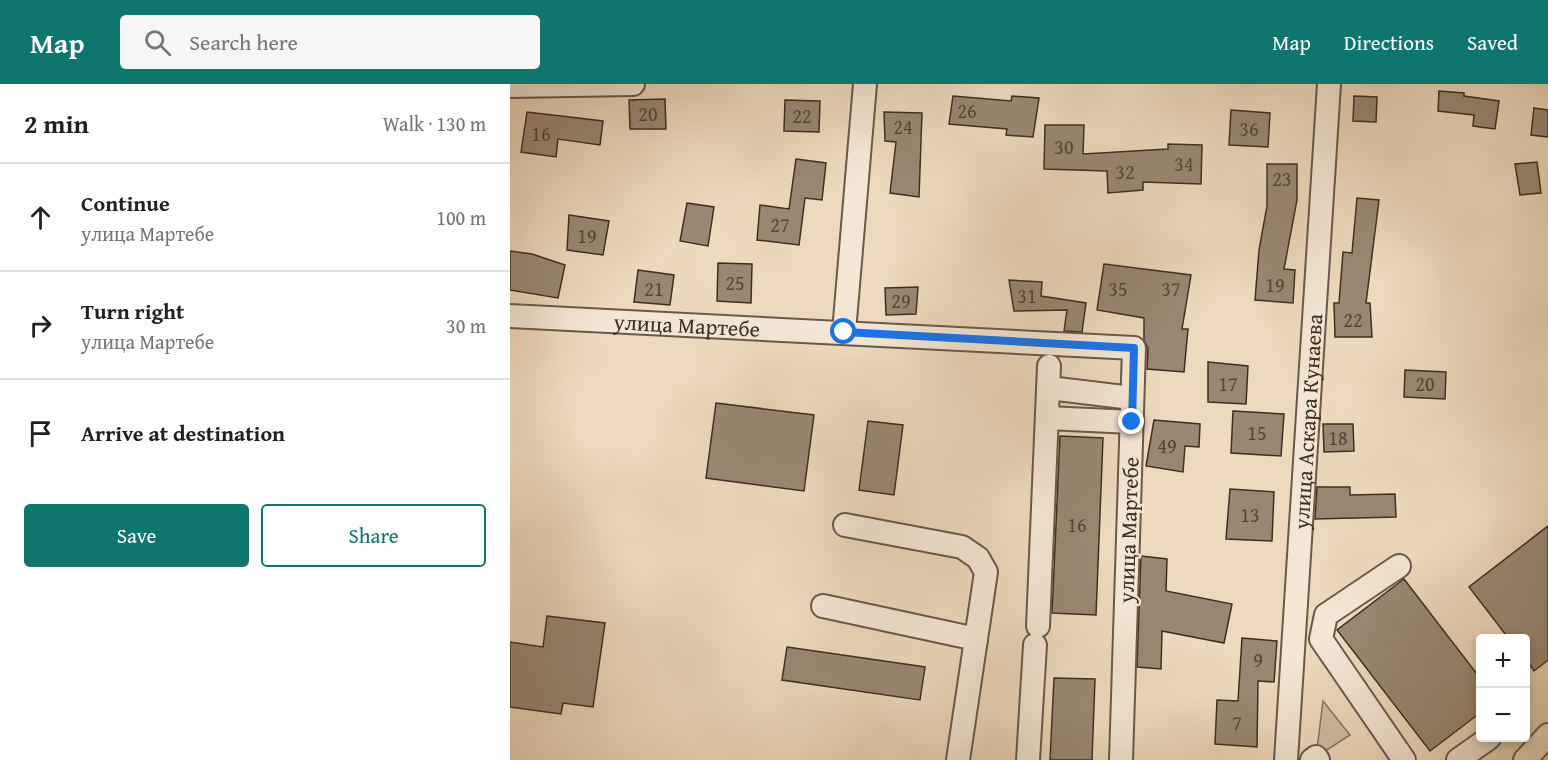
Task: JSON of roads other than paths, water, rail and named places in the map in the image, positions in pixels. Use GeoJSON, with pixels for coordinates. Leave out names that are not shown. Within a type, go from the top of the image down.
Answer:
{"type":"FeatureCollection","features":[{"type":"Feature","properties":{"kind":"street"},"geometry":{"type":"LineString","coordinates":[[510,86],[633,84]]}},
{"type":"Feature","properties":{"kind":"street"},"geometry":{"type":"LineString","coordinates":[[844,332],[865,84]]}},
{"type":"Feature","properties":{"kind":"street","name":"улица Аскара Кунаева"},"geometry":{"type":"LineString","coordinates":[[1286,760],[1329,84]]}},
{"type":"Feature","properties":{"kind":"street","name":"улица Мартебе"},"geometry":{"type":"LineString","coordinates":[[510,316],[1134,348],[1121,760]]}},
{"type":"Feature","properties":{"kind":"street"},"geometry":{"type":"LineString","coordinates":[[1028,760],[1037,636],[1049,377],[1132,398]]}},
{"type":"Feature","properties":{"kind":"street"},"geometry":{"type":"LineString","coordinates":[[1047,418],[1132,422]]}},
{"type":"Feature","properties":{"kind":"street"},"geometry":{"type":"LineString","coordinates":[[845,525],[962,548],[978,558],[986,572],[958,760]]}},
{"type":"Feature","properties":{"kind":"street"},"geometry":{"type":"LineString","coordinates":[[1399,566],[1326,615],[1321,639],[1404,760]]}},
{"type":"Feature","properties":{"kind":"street"},"geometry":{"type":"LineString","coordinates":[[823,606],[976,639]]}},
{"type":"Feature","properties":{"kind":"street"},"geometry":{"type":"LineString","coordinates":[[1525,760],[1548,735]]}},
{"type":"Feature","properties":{"kind":"street"},"geometry":{"type":"LineString","coordinates":[[1458,760],[1483,742]]}},
{"type":"Feature","properties":{"kind":"street"},"geometry":{"type":"LineString","coordinates":[[1312,760],[1316,758],[1318,760]]}}]}
